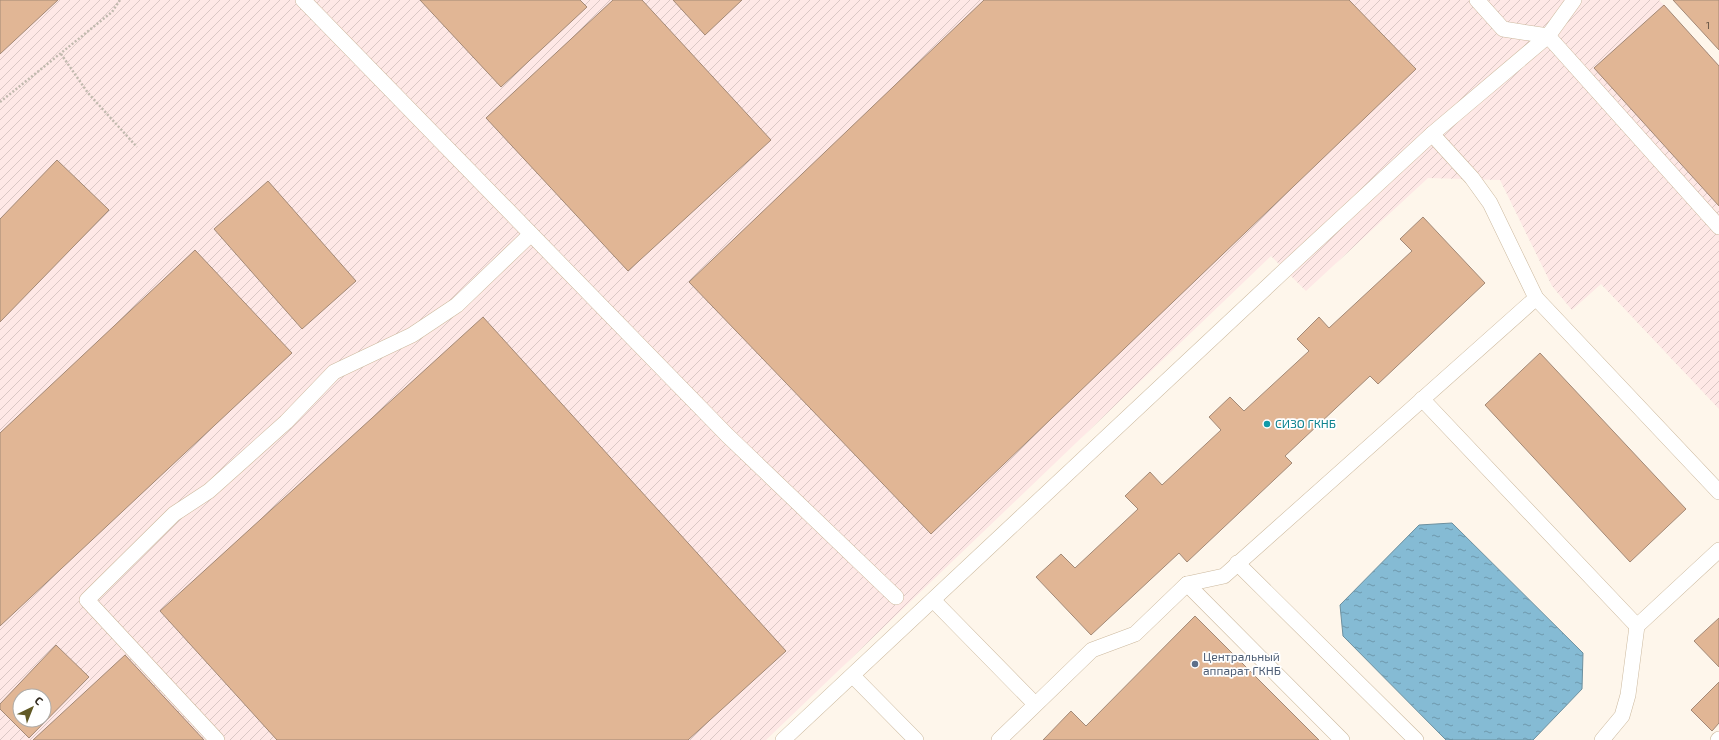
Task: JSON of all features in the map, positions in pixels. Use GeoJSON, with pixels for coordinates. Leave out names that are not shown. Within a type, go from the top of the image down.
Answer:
{"type":"FeatureCollection","features":[{"type":"Feature","properties":{"kind":"lane"},"geometry":{"type":"LineString","coordinates":[[303,0],[727,435],[896,597]]}},
{"type":"Feature","properties":{"kind":"lane"},"geometry":{"type":"LineString","coordinates":[[1477,0],[1503,29],[1548,36],[1719,227]]}},
{"type":"Feature","properties":{"kind":"lane"},"geometry":{"type":"LineString","coordinates":[[783,740],[853,676],[1284,270],[1432,134],[1548,36],[1574,0]]}},
{"type":"Feature","properties":{"kind":"lane"},"geometry":{"type":"LineString","coordinates":[[1432,134],[1472,178],[1490,203],[1536,298],[1719,492]]}},
{"type":"Feature","properties":{"kind":"lane"},"geometry":{"type":"LineString","coordinates":[[217,740],[87,600],[174,514],[209,491],[286,422],[334,372],[412,335],[458,305],[531,234]]}},
{"type":"Feature","properties":{"kind":"lane"},"geometry":{"type":"LineString","coordinates":[[999,740],[1092,650],[1135,634],[1187,584],[1224,576],[1536,298]]}},
{"type":"Feature","properties":{"kind":"lane"},"geometry":{"type":"LineString","coordinates":[[1422,399],[1637,626]]}},
{"type":"Feature","properties":{"kind":"lane"},"geometry":{"type":"LineString","coordinates":[[1602,740],[1622,716],[1628,695],[1637,626],[1719,550]]}},
{"type":"Feature","properties":{"kind":"lane"},"geometry":{"type":"LineString","coordinates":[[1237,563],[1416,740]]}},
{"type":"Feature","properties":{"kind":"lane"},"geometry":{"type":"LineString","coordinates":[[1187,584],[1342,740]]}},
{"type":"Feature","properties":{"kind":"lane"},"geometry":{"type":"LineString","coordinates":[[933,600],[1035,704]]}},
{"type":"Feature","properties":{"kind":"lane"},"geometry":{"type":"LineString","coordinates":[[853,676],[916,740]]}},
{"type":"Feature","properties":{"kind":"path"},"geometry":{"type":"LineString","coordinates":[[0,102],[112,12],[120,0]]}},
{"type":"Feature","properties":{"kind":"path"},"geometry":{"type":"LineString","coordinates":[[61,54],[88,93],[137,148]]}},
{"type":"Feature","properties":{"kind":"shaded area"},"geometry":{"type":"Polygon","coordinates":[[[0,0],[1659,0],[1719,65],[1719,409],[1601,284],[1572,310],[1552,286],[1500,180],[1428,178],[1306,291],[1271,256],[766,740],[0,740],[0,0]]]}},
{"type":"Feature","properties":{"kind":"water"},"geometry":{"type":"Polygon","coordinates":[[[1452,523],[1583,653],[1582,689],[1533,740],[1446,740],[1343,636],[1340,605],[1419,525],[1452,523]]]}},
{"type":"Feature","properties":{"kind":"building"},"geometry":{"type":"Polygon","coordinates":[[[0,0],[58,0],[0,54],[0,0]]]}},
{"type":"Feature","properties":{"kind":"building"},"geometry":{"type":"Polygon","coordinates":[[[420,0],[580,0],[587,7],[501,87],[420,0]]]}},
{"type":"Feature","properties":{"kind":"building"},"geometry":{"type":"Polygon","coordinates":[[[613,0],[642,0],[771,140],[628,271],[486,118],[613,0]]]}},
{"type":"Feature","properties":{"kind":"building"},"geometry":{"type":"Polygon","coordinates":[[[673,0],[742,0],[705,35],[673,0]]]}},
{"type":"Feature","properties":{"kind":"building"},"geometry":{"type":"Polygon","coordinates":[[[984,0],[1349,0],[1416,69],[931,534],[689,282],[984,0]]]}},
{"type":"Feature","properties":{"kind":"building"},"geometry":{"type":"Polygon","coordinates":[[[1673,0],[1719,0],[1719,50],[1673,0]]]}},
{"type":"Feature","properties":{"kind":"building"},"geometry":{"type":"Polygon","coordinates":[[[1664,5],[1719,66],[1719,206],[1594,68],[1664,5]]]}},
{"type":"Feature","properties":{"kind":"building"},"geometry":{"type":"Polygon","coordinates":[[[57,160],[109,210],[0,322],[0,219],[57,160]]]}},
{"type":"Feature","properties":{"kind":"building"},"geometry":{"type":"Polygon","coordinates":[[[268,181],[356,281],[302,329],[214,229],[268,181]]]}},
{"type":"Feature","properties":{"kind":"building","name":"СИЗО ГКНБ"},"geometry":{"type":"Polygon","coordinates":[[[1423,217],[1485,283],[1378,384],[1370,376],[1285,456],[1292,463],[1187,562],[1179,553],[1091,635],[1036,577],[1061,554],[1075,568],[1138,509],[1125,496],[1150,472],[1162,485],[1221,430],[1209,417],[1230,397],[1244,411],[1309,351],[1297,339],[1319,317],[1329,328],[1412,251],[1400,239],[1423,217]]]}},
{"type":"Feature","properties":{"kind":"building"},"geometry":{"type":"Polygon","coordinates":[[[195,250],[292,353],[0,626],[0,433],[195,250]]]}},
{"type":"Feature","properties":{"kind":"building"},"geometry":{"type":"Polygon","coordinates":[[[483,317],[786,651],[688,740],[277,740],[160,611],[483,317]]]}},
{"type":"Feature","properties":{"kind":"building"},"geometry":{"type":"Polygon","coordinates":[[[1540,353],[1686,509],[1630,562],[1485,405],[1540,353]]]}},
{"type":"Feature","properties":{"kind":"building","name":"Центральный аппарат ГКНБ"},"geometry":{"type":"Polygon","coordinates":[[[1195,616],[1319,740],[1043,740],[1071,711],[1086,726],[1195,616]]]}},
{"type":"Feature","properties":{"kind":"building"},"geometry":{"type":"Polygon","coordinates":[[[1719,618],[1719,667],[1694,641],[1719,618]]]}},
{"type":"Feature","properties":{"kind":"building"},"geometry":{"type":"Polygon","coordinates":[[[56,645],[89,677],[52,715],[52,688],[15,688],[56,645]]]}},
{"type":"Feature","properties":{"kind":"building"},"geometry":{"type":"Polygon","coordinates":[[[125,655],[204,740],[33,740],[46,728],[52,728],[52,722],[125,655]]]}},
{"type":"Feature","properties":{"kind":"building"},"geometry":{"type":"Polygon","coordinates":[[[1719,682],[1719,723],[1712,731],[1691,710],[1719,682]]]}},
{"type":"Feature","properties":{"kind":"building"},"geometry":{"type":"Polygon","coordinates":[[[12,691],[12,721],[0,709],[0,704],[12,691]]]}},
{"type":"Feature","properties":{"kind":"building"},"geometry":{"type":"Polygon","coordinates":[[[19,728],[39,728],[29,738],[19,728]]]}},
{"type":"Feature","properties":{"kind":"place","name":"СИЗО ГКНБ"},"geometry":{"type":"Point","coordinates":[1267,424]}},
{"type":"Feature","properties":{"kind":"place","name":"Центральный аппарат ГКНБ"},"geometry":{"type":"Point","coordinates":[1195,664]}}]}
